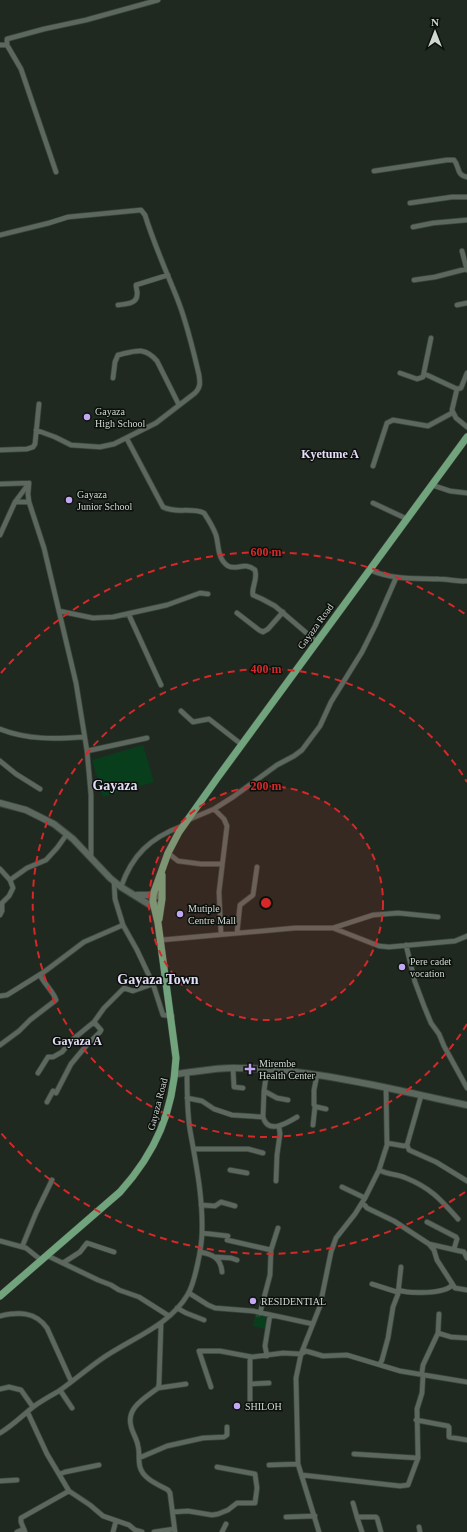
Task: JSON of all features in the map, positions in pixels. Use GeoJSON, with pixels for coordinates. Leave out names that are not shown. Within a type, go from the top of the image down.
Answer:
{"type":"FeatureCollection","features":[{"type":"Feature","properties":{"kind":"main road","name":"Gayaza Road"},"geometry":{"type":"LineString","coordinates":[[0,1296],[120,1192],[148,1157],[159,1135],[180,1072],[176,1058],[172,1016],[161,940],[153,906],[153,896],[168,853],[183,826],[241,744],[467,437]]}},
{"type":"Feature","properties":{"kind":"main road","name":"Gayaza Road"},"geometry":{"type":"LineString","coordinates":[[158,923],[162,900],[162,872]]}},
{"type":"Feature","properties":{"kind":"street"},"geometry":{"type":"LineString","coordinates":[[56,172],[21,69],[7,44],[7,39],[86,20],[158,0]]}},
{"type":"Feature","properties":{"kind":"street"},"geometry":{"type":"LineString","coordinates":[[0,45],[7,44]]}},
{"type":"Feature","properties":{"kind":"street"},"geometry":{"type":"LineString","coordinates":[[374,172],[454,160],[459,173],[467,177]]}},
{"type":"Feature","properties":{"kind":"street"},"geometry":{"type":"LineString","coordinates":[[410,203],[452,197],[467,197]]}},
{"type":"Feature","properties":{"kind":"street"},"geometry":{"type":"LineString","coordinates":[[0,235],[49,223],[68,216],[141,210],[145,215],[186,323],[200,383],[197,391],[156,423],[127,439],[114,444],[100,447],[81,447],[71,445],[36,430]]}},
{"type":"Feature","properties":{"kind":"street"},"geometry":{"type":"LineString","coordinates":[[413,227],[433,223],[467,220]]}},
{"type":"Feature","properties":{"kind":"street"},"geometry":{"type":"LineString","coordinates":[[414,280],[467,270],[462,251]]}},
{"type":"Feature","properties":{"kind":"street"},"geometry":{"type":"LineString","coordinates":[[118,305],[127,304],[134,301],[138,294],[136,285],[168,275]]}},
{"type":"Feature","properties":{"kind":"street"},"geometry":{"type":"LineString","coordinates":[[457,305],[467,303]]}},
{"type":"Feature","properties":{"kind":"street"},"geometry":{"type":"LineString","coordinates":[[400,373],[417,379],[423,377],[431,338]]}},
{"type":"Feature","properties":{"kind":"street"},"geometry":{"type":"LineString","coordinates":[[114,378],[115,362],[118,355],[138,350],[153,355],[158,361],[179,405]]}},
{"type":"Feature","properties":{"kind":"street"},"geometry":{"type":"LineString","coordinates":[[427,375],[457,389],[462,388],[467,373]]}},
{"type":"Feature","properties":{"kind":"street"},"geometry":{"type":"LineString","coordinates":[[452,413],[457,389]]}},
{"type":"Feature","properties":{"kind":"street"},"geometry":{"type":"LineString","coordinates":[[0,450],[27,449],[33,447],[35,444],[39,404]]}},
{"type":"Feature","properties":{"kind":"street"},"geometry":{"type":"LineString","coordinates":[[452,413],[467,427]]}},
{"type":"Feature","properties":{"kind":"street"},"geometry":{"type":"LineString","coordinates":[[373,466],[387,423],[393,420],[428,426],[452,413]]}},
{"type":"Feature","properties":{"kind":"street"},"geometry":{"type":"LineString","coordinates":[[127,439],[163,507],[174,511],[198,511],[204,513],[216,535],[218,552],[226,564],[231,567],[245,565],[255,570],[256,577],[252,591],[253,595],[283,612],[317,642]]}},
{"type":"Feature","properties":{"kind":"street"},"geometry":{"type":"LineString","coordinates":[[0,484],[29,483]]}},
{"type":"Feature","properties":{"kind":"street"},"geometry":{"type":"LineString","coordinates":[[29,483],[29,502],[44,548],[76,683],[87,751],[91,795],[91,857]]}},
{"type":"Feature","properties":{"kind":"street"},"geometry":{"type":"LineString","coordinates":[[0,534],[15,502],[29,483]]}},
{"type":"Feature","properties":{"kind":"street"},"geometry":{"type":"LineString","coordinates":[[432,485],[450,491],[467,493]]}},
{"type":"Feature","properties":{"kind":"street"},"geometry":{"type":"LineString","coordinates":[[15,502],[29,502]]}},
{"type":"Feature","properties":{"kind":"street"},"geometry":{"type":"LineString","coordinates":[[373,503],[407,519]]}},
{"type":"Feature","properties":{"kind":"street"},"geometry":{"type":"LineString","coordinates":[[370,570],[386,577],[441,579],[454,582],[467,581]]}},
{"type":"Feature","properties":{"kind":"street"},"geometry":{"type":"LineString","coordinates":[[188,820],[214,810],[277,765],[298,754],[316,733],[331,702],[375,626],[396,578]]}},
{"type":"Feature","properties":{"kind":"street"},"geometry":{"type":"LineString","coordinates":[[59,611],[93,618],[104,618],[129,615],[167,605],[200,593],[208,594]]}},
{"type":"Feature","properties":{"kind":"street"},"geometry":{"type":"LineString","coordinates":[[238,613],[263,632],[268,629],[283,612]]}},
{"type":"Feature","properties":{"kind":"street"},"geometry":{"type":"LineString","coordinates":[[129,615],[161,684]]}},
{"type":"Feature","properties":{"kind":"street"},"geometry":{"type":"LineString","coordinates":[[181,711],[193,722],[209,719],[241,744]]}},
{"type":"Feature","properties":{"kind":"street"},"geometry":{"type":"LineString","coordinates":[[0,729],[19,736],[37,737],[43,739],[84,737]]}},
{"type":"Feature","properties":{"kind":"street"},"geometry":{"type":"LineString","coordinates":[[87,751],[147,738]]}},
{"type":"Feature","properties":{"kind":"street"},"geometry":{"type":"LineString","coordinates":[[0,761],[16,774],[40,789]]}},
{"type":"Feature","properties":{"kind":"street"},"geometry":{"type":"LineString","coordinates":[[0,803],[26,810],[48,821],[67,834],[114,882],[131,894],[153,906],[158,905],[162,900],[159,896],[142,896],[131,894]]}},
{"type":"Feature","properties":{"kind":"street"},"geometry":{"type":"LineString","coordinates":[[214,810],[224,819],[227,826],[219,892],[221,934]]}},
{"type":"Feature","properties":{"kind":"street"},"geometry":{"type":"LineString","coordinates":[[121,887],[131,864],[144,847],[160,836],[183,826]]}},
{"type":"Feature","properties":{"kind":"street"},"geometry":{"type":"LineString","coordinates":[[10,880],[27,868],[46,860],[67,834]]}},
{"type":"Feature","properties":{"kind":"street"},"geometry":{"type":"LineString","coordinates":[[168,853],[178,861],[201,864],[222,864]]}},
{"type":"Feature","properties":{"kind":"street"},"geometry":{"type":"LineString","coordinates":[[237,933],[240,905],[253,895],[257,867]]}},
{"type":"Feature","properties":{"kind":"street"},"geometry":{"type":"LineString","coordinates":[[0,870],[10,880],[13,888],[12,892],[1,904],[2,911],[0,915]]}},
{"type":"Feature","properties":{"kind":"street"},"geometry":{"type":"LineString","coordinates":[[114,882],[115,899],[123,925],[153,984],[163,1015],[172,1016]]}},
{"type":"Feature","properties":{"kind":"street"},"geometry":{"type":"LineString","coordinates":[[161,940],[295,928],[333,928],[373,915],[398,913],[438,917]]}},
{"type":"Feature","properties":{"kind":"street"},"geometry":{"type":"LineString","coordinates":[[0,996],[6,995],[40,975],[84,942],[123,925]]}},
{"type":"Feature","properties":{"kind":"street"},"geometry":{"type":"LineString","coordinates":[[333,928],[379,946],[389,947],[455,941],[467,936]]}},
{"type":"Feature","properties":{"kind":"street"},"geometry":{"type":"LineString","coordinates":[[406,945],[415,982],[431,1023],[439,1034],[467,1088]]}},
{"type":"Feature","properties":{"kind":"street"},"geometry":{"type":"LineString","coordinates":[[0,1045],[19,1032],[34,1017],[56,1000],[56,997],[44,984],[40,975]]}},
{"type":"Feature","properties":{"kind":"street"},"geometry":{"type":"LineString","coordinates":[[38,1073],[48,1057],[53,1058],[62,1052],[72,1040],[94,1022],[104,1008],[124,988],[133,991],[153,984]]}},
{"type":"Feature","properties":{"kind":"street"},"geometry":{"type":"LineString","coordinates":[[47,1102],[70,1064],[100,1032],[94,1022]]}},
{"type":"Feature","properties":{"kind":"street"},"geometry":{"type":"LineString","coordinates":[[233,1068],[234,1087],[243,1088]]}},
{"type":"Feature","properties":{"kind":"street"},"geometry":{"type":"LineString","coordinates":[[0,1433],[28,1413],[33,1407],[60,1390],[101,1359],[161,1324],[189,1293],[200,1252],[202,1205],[190,1129],[187,1098],[180,1072],[233,1068],[317,1075],[386,1086],[421,1096],[467,1105]]}},
{"type":"Feature","properties":{"kind":"street"},"geometry":{"type":"LineString","coordinates":[[267,1070],[264,1091],[263,1117],[266,1124],[280,1126],[297,1117]]}},
{"type":"Feature","properties":{"kind":"street"},"geometry":{"type":"LineString","coordinates":[[313,1126],[315,1106],[314,1090],[317,1075]]}},
{"type":"Feature","properties":{"kind":"street"},"geometry":{"type":"LineString","coordinates":[[319,1532],[298,1464],[296,1378],[301,1354],[320,1306],[331,1252],[336,1238],[364,1201],[379,1170],[387,1143],[386,1086]]}},
{"type":"Feature","properties":{"kind":"street"},"geometry":{"type":"LineString","coordinates":[[264,1091],[278,1098],[288,1100]]}},
{"type":"Feature","properties":{"kind":"street"},"geometry":{"type":"LineString","coordinates":[[421,1096],[408,1145],[409,1150],[436,1162],[467,1181]]}},
{"type":"Feature","properties":{"kind":"street"},"geometry":{"type":"LineString","coordinates":[[187,1098],[202,1101],[214,1109],[232,1115],[263,1117]]}},
{"type":"Feature","properties":{"kind":"street"},"geometry":{"type":"LineString","coordinates":[[315,1106],[326,1109]]}},
{"type":"Feature","properties":{"kind":"street"},"geometry":{"type":"LineString","coordinates":[[276,1181],[280,1126]]}},
{"type":"Feature","properties":{"kind":"street"},"geometry":{"type":"LineString","coordinates":[[387,1143],[404,1146],[408,1145]]}},
{"type":"Feature","properties":{"kind":"street"},"geometry":{"type":"LineString","coordinates":[[194,1149],[248,1149],[263,1153]]}},
{"type":"Feature","properties":{"kind":"street"},"geometry":{"type":"LineString","coordinates":[[230,1170],[247,1173]]}},
{"type":"Feature","properties":{"kind":"street"},"geometry":{"type":"LineString","coordinates":[[379,1170],[388,1174],[404,1177],[427,1188],[436,1195],[458,1219]]}},
{"type":"Feature","properties":{"kind":"street"},"geometry":{"type":"LineString","coordinates":[[22,1247],[52,1180]]}},
{"type":"Feature","properties":{"kind":"street"},"geometry":{"type":"LineString","coordinates":[[342,1187],[364,1201],[367,1208],[394,1221],[429,1244],[434,1250],[437,1260],[452,1285],[455,1288],[467,1290]]}},
{"type":"Feature","properties":{"kind":"street"},"geometry":{"type":"LineString","coordinates":[[202,1205],[215,1206],[221,1202],[235,1206]]}},
{"type":"Feature","properties":{"kind":"street"},"geometry":{"type":"LineString","coordinates":[[427,1222],[457,1239],[454,1250]]}},
{"type":"Feature","properties":{"kind":"street"},"geometry":{"type":"LineString","coordinates":[[260,1313],[270,1275],[271,1250],[278,1228]]}},
{"type":"Feature","properties":{"kind":"street"},"geometry":{"type":"LineString","coordinates":[[202,1233],[271,1250]]}},
{"type":"Feature","properties":{"kind":"street"},"geometry":{"type":"LineString","coordinates":[[0,1241],[22,1247],[44,1257],[63,1263],[119,1290],[139,1297],[169,1316]]}},
{"type":"Feature","properties":{"kind":"street"},"geometry":{"type":"LineString","coordinates":[[63,1263],[80,1252],[87,1243],[114,1252]]}},
{"type":"Feature","properties":{"kind":"street"},"geometry":{"type":"LineString","coordinates":[[429,1244],[464,1252],[467,1258]]}},
{"type":"Feature","properties":{"kind":"street"},"geometry":{"type":"LineString","coordinates":[[200,1252],[216,1257],[237,1260]]}},
{"type":"Feature","properties":{"kind":"street"},"geometry":{"type":"LineString","coordinates":[[216,1257],[220,1262],[222,1272]]}},
{"type":"Feature","properties":{"kind":"street"},"geometry":{"type":"LineString","coordinates":[[380,1364],[388,1338],[401,1267]]}},
{"type":"Feature","properties":{"kind":"street"},"geometry":{"type":"LineString","coordinates":[[372,1284],[411,1293],[435,1291],[449,1288],[452,1285]]}},
{"type":"Feature","properties":{"kind":"street"},"geometry":{"type":"LineString","coordinates":[[189,1293],[208,1305],[216,1308],[260,1313],[313,1324]]}},
{"type":"Feature","properties":{"kind":"street"},"geometry":{"type":"LineString","coordinates":[[177,1308],[204,1320]]}},
{"type":"Feature","properties":{"kind":"street"},"geometry":{"type":"LineString","coordinates":[[0,1316],[24,1313],[34,1316],[43,1323],[47,1328],[71,1381]]}},
{"type":"Feature","properties":{"kind":"street"},"geometry":{"type":"LineString","coordinates":[[302,1475],[405,1486],[408,1485],[418,1458],[416,1420],[418,1404],[422,1393],[423,1364],[438,1333],[439,1314]]}},
{"type":"Feature","properties":{"kind":"street"},"geometry":{"type":"LineString","coordinates":[[267,1356],[265,1346],[270,1315]]}},
{"type":"Feature","properties":{"kind":"street"},"geometry":{"type":"LineString","coordinates":[[158,1388],[161,1324]]}},
{"type":"Feature","properties":{"kind":"street"},"geometry":{"type":"LineString","coordinates":[[438,1333],[451,1337],[467,1338]]}},
{"type":"Feature","properties":{"kind":"street"},"geometry":{"type":"LineString","coordinates":[[211,1387],[199,1351],[220,1351],[252,1356],[267,1356],[283,1353],[301,1354],[306,1351],[323,1356],[347,1355],[400,1370],[467,1382]]}},
{"type":"Feature","properties":{"kind":"street"},"geometry":{"type":"LineString","coordinates":[[250,1360],[250,1402]]}},
{"type":"Feature","properties":{"kind":"street"},"geometry":{"type":"LineString","coordinates":[[250,1384],[269,1383]]}},
{"type":"Feature","properties":{"kind":"street"},"geometry":{"type":"LineString","coordinates":[[154,1532],[174,1530],[170,1494],[168,1490],[142,1473],[140,1468],[138,1446],[129,1418],[131,1411],[136,1405],[158,1388],[186,1384]]}},
{"type":"Feature","properties":{"kind":"street"},"geometry":{"type":"LineString","coordinates":[[0,1389],[7,1387],[21,1390],[33,1407]]}},
{"type":"Feature","properties":{"kind":"street"},"geometry":{"type":"LineString","coordinates":[[60,1390],[72,1408]]}},
{"type":"Feature","properties":{"kind":"street"},"geometry":{"type":"LineString","coordinates":[[28,1413],[69,1492],[90,1505],[103,1516],[129,1525],[135,1531],[142,1532]]}},
{"type":"Feature","properties":{"kind":"street"},"geometry":{"type":"LineString","coordinates":[[416,1420],[448,1426],[450,1427],[449,1437],[467,1440]]}},
{"type":"Feature","properties":{"kind":"street"},"geometry":{"type":"LineString","coordinates":[[139,1458],[167,1446],[203,1438],[224,1437],[227,1435],[227,1427]]}},
{"type":"Feature","properties":{"kind":"street"},"geometry":{"type":"LineString","coordinates":[[354,1454],[418,1458]]}},
{"type":"Feature","properties":{"kind":"street"},"geometry":{"type":"LineString","coordinates":[[269,1465],[298,1464]]}},
{"type":"Feature","properties":{"kind":"street"},"geometry":{"type":"LineString","coordinates":[[60,1474],[83,1467],[99,1465]]}},
{"type":"Feature","properties":{"kind":"street"},"geometry":{"type":"LineString","coordinates":[[173,1512],[188,1511],[212,1515],[228,1510],[237,1503],[255,1503],[255,1474],[217,1467]]}},
{"type":"Feature","properties":{"kind":"street"},"geometry":{"type":"LineString","coordinates":[[0,1481],[16,1480]]}},
{"type":"Feature","properties":{"kind":"street"},"geometry":{"type":"LineString","coordinates":[[17,1532],[25,1531],[20,1521],[21,1518],[69,1492]]}},
{"type":"Feature","properties":{"kind":"street"},"geometry":{"type":"LineString","coordinates":[[353,1503],[362,1532]]}},
{"type":"Feature","properties":{"kind":"street"},"geometry":{"type":"LineString","coordinates":[[286,1517],[314,1516]]}},
{"type":"Feature","properties":{"kind":"street"},"geometry":{"type":"LineString","coordinates":[[357,1516],[376,1517],[381,1532]]}},
{"type":"Feature","properties":{"kind":"street"},"geometry":{"type":"LineString","coordinates":[[113,1532],[116,1521]]}},
{"type":"Feature","properties":{"kind":"street"},"geometry":{"type":"LineString","coordinates":[[222,1532],[226,1524]]}},
{"type":"Feature","properties":{"kind":"green space"},"geometry":{"type":"Polygon","coordinates":[[[143,745],[154,782],[103,797],[92,760],[143,745]]]}},
{"type":"Feature","properties":{"kind":"green space"},"geometry":{"type":"Polygon","coordinates":[[[256,1313],[269,1316],[266,1329],[253,1326],[256,1313]]]}},
{"type":"Feature","properties":{"kind":"place","name":"Gayaza High School"},"geometry":{"type":"Point","coordinates":[87,417]}},
{"type":"Feature","properties":{"kind":"place","name":"Gayaza Junior School"},"geometry":{"type":"Point","coordinates":[69,500]}},
{"type":"Feature","properties":{"kind":"place","name":"Mutiple Centre Mall"},"geometry":{"type":"Point","coordinates":[180,914]}},
{"type":"Feature","properties":{"kind":"place","name":"Pere cadet vocation"},"geometry":{"type":"Point","coordinates":[402,967]}},
{"type":"Feature","properties":{"kind":"place","name":"Mirembe Health Center"},"geometry":{"type":"Point","coordinates":[250,1069]}},
{"type":"Feature","properties":{"kind":"place","name":"RESIDENTIAL"},"geometry":{"type":"Point","coordinates":[253,1301]}},
{"type":"Feature","properties":{"kind":"place","name":"SHILOH"},"geometry":{"type":"Point","coordinates":[237,1406]}},
{"type":"Feature","properties":{"kind":"district","name":"Kyetume A"},"geometry":{"type":"Point","coordinates":[330,454]}},
{"type":"Feature","properties":{"kind":"district","name":"Gayaza"},"geometry":{"type":"Point","coordinates":[115,785]}},
{"type":"Feature","properties":{"kind":"district","name":"Gayaza Town"},"geometry":{"type":"Point","coordinates":[158,979]}},
{"type":"Feature","properties":{"kind":"district","name":"Gayaza A"},"geometry":{"type":"Point","coordinates":[77,1041]}}]}
